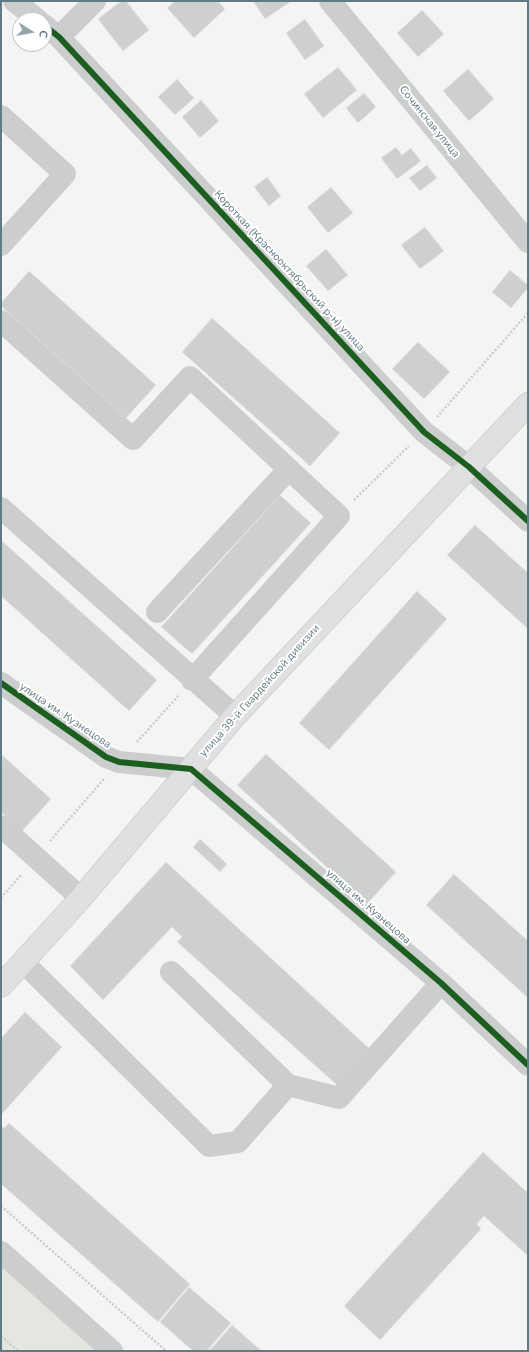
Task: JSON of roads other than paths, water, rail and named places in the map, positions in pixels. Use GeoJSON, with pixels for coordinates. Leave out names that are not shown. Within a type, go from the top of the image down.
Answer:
{"type":"FeatureCollection","features":[{"type":"Feature","properties":{"kind":"main road","name":"улица 39-й Гвардейской дивизии"},"geometry":{"type":"LineString","coordinates":[[1,986],[82,898],[235,716],[528,404]]}},
{"type":"Feature","properties":{"kind":"street"},"geometry":{"type":"LineString","coordinates":[[14,1],[28,12]]}},
{"type":"Feature","properties":{"kind":"street"},"geometry":{"type":"LineString","coordinates":[[52,31],[95,1]]}},
{"type":"Feature","properties":{"kind":"street","name":"Сочинская улица"},"geometry":{"type":"LineString","coordinates":[[330,1],[528,242]]}},
{"type":"Feature","properties":{"kind":"street","name":"Короткая (Краснооктябрьский р-н) улица"},"geometry":{"type":"LineString","coordinates":[[52,31],[424,432],[469,467],[528,521]]}},
{"type":"Feature","properties":{"kind":"street"},"geometry":{"type":"LineString","coordinates":[[1,116],[65,174],[1,245]]}},
{"type":"Feature","properties":{"kind":"street"},"geometry":{"type":"LineString","coordinates":[[1,321],[133,439],[190,377],[339,516],[192,680]]}},
{"type":"Feature","properties":{"kind":"street"},"geometry":{"type":"LineString","coordinates":[[157,612],[288,469]]}},
{"type":"Feature","properties":{"kind":"street"},"geometry":{"type":"LineString","coordinates":[[1,508],[192,680],[235,716]]}},
{"type":"Feature","properties":{"kind":"street","name":"улица им. Кузнецова"},"geometry":{"type":"LineString","coordinates":[[1,683],[106,757],[119,762],[191,769],[441,983],[528,1065]]}},
{"type":"Feature","properties":{"kind":"street"},"geometry":{"type":"LineString","coordinates":[[1,826],[82,898]]}},
{"type":"Feature","properties":{"kind":"street"},"geometry":{"type":"LineString","coordinates":[[23,962],[209,1146],[238,1142],[288,1085]]}},
{"type":"Feature","properties":{"kind":"street"},"geometry":{"type":"LineString","coordinates":[[171,972],[288,1085],[339,1098],[441,983]]}},
{"type":"Feature","properties":{"kind":"street"},"geometry":{"type":"LineString","coordinates":[[1,1252],[112,1351]]}}]}
